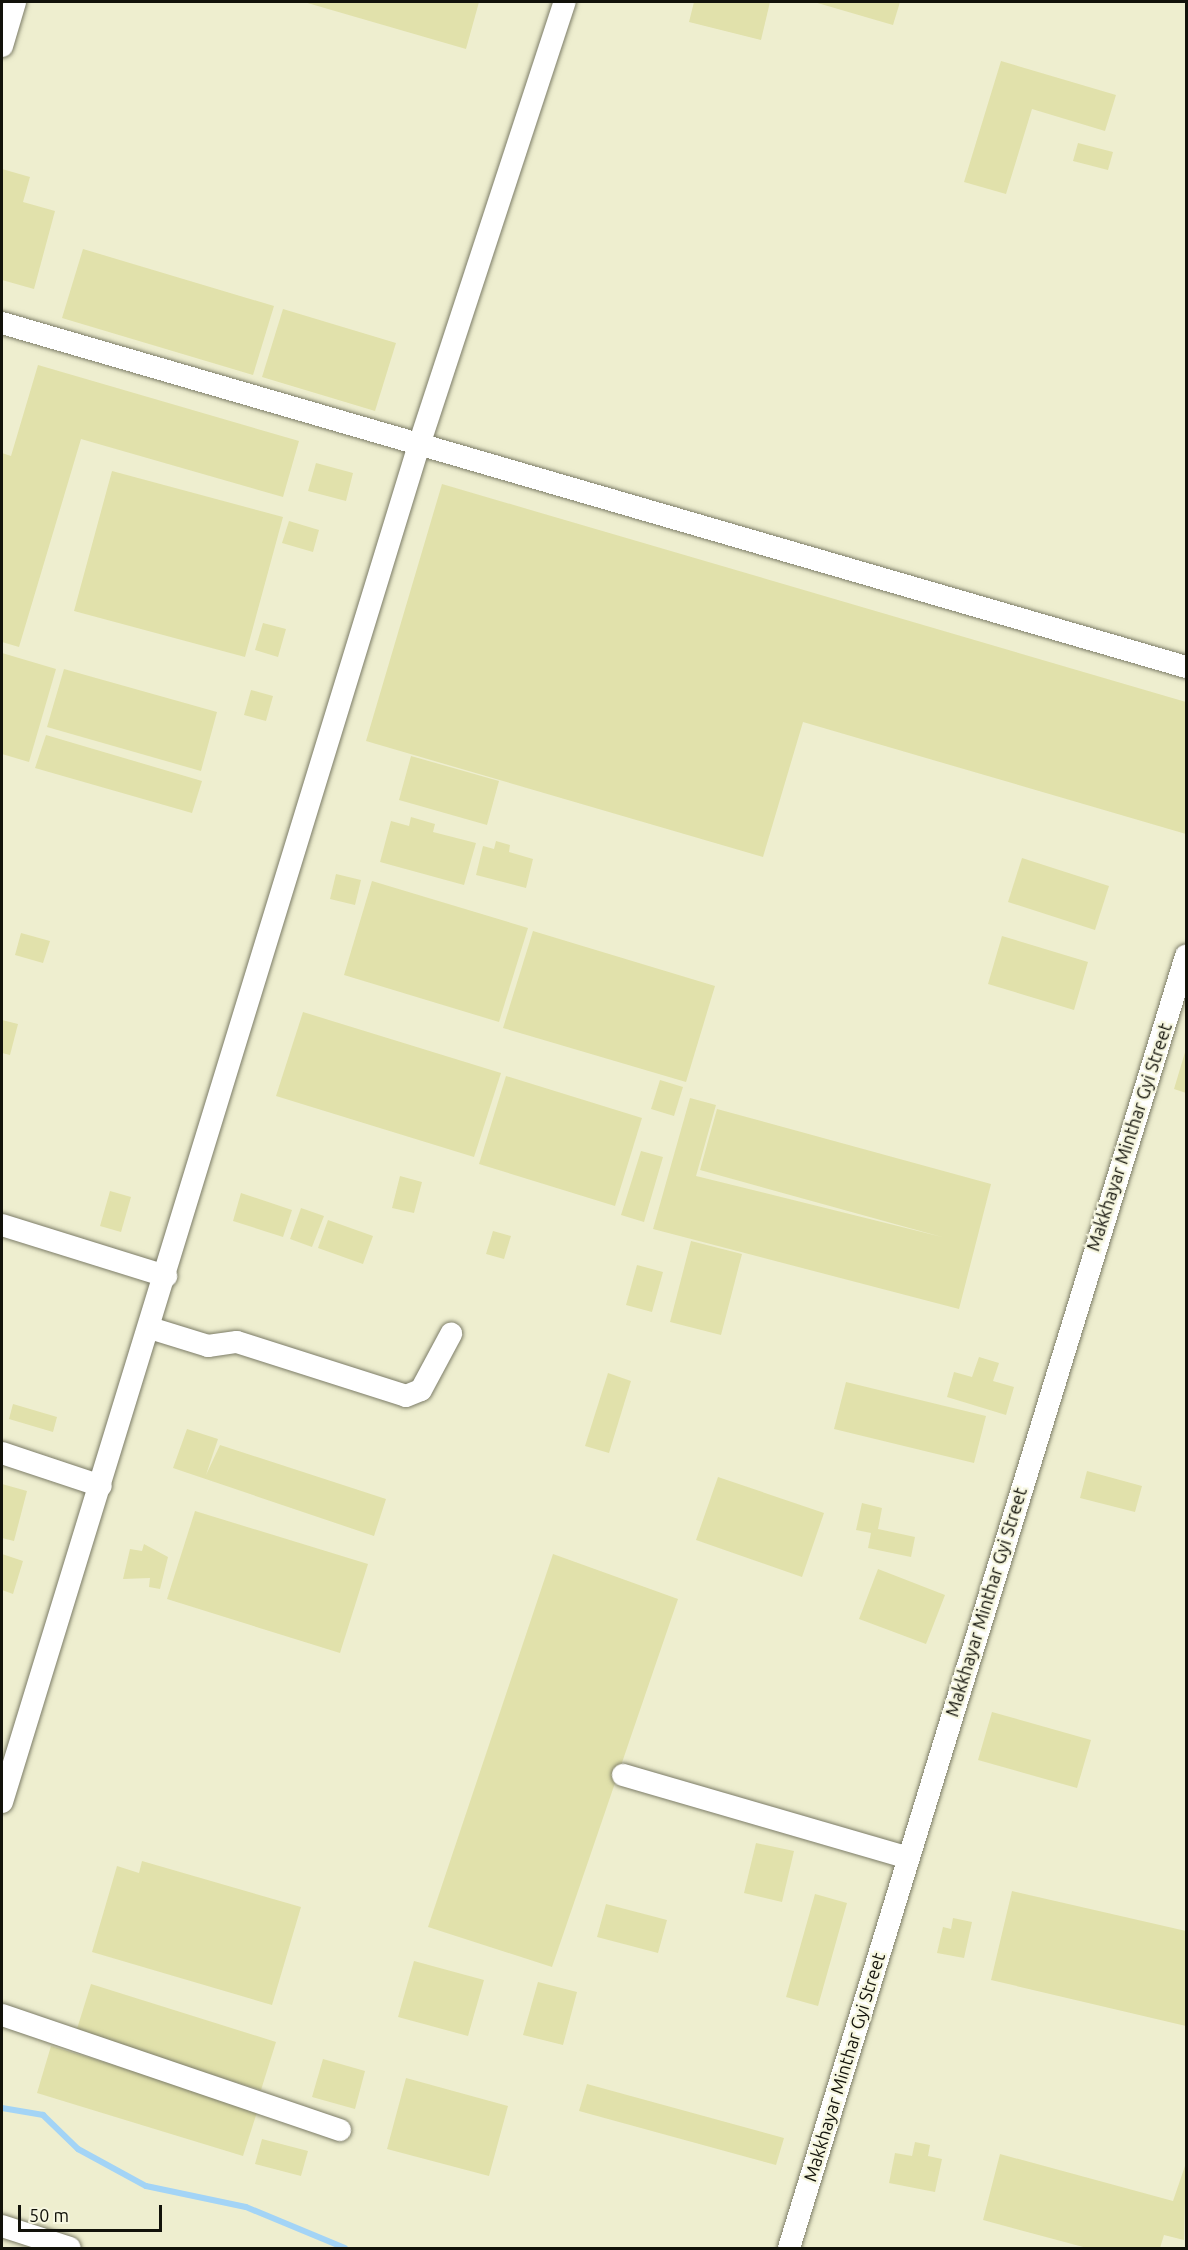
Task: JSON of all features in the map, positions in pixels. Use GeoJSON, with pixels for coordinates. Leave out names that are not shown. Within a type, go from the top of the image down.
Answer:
{"type":"FeatureCollection","features":[{"type":"Feature","properties":{"kind":"street"},"geometry":{"type":"LineString","coordinates":[[2,46],[15,2]]}},
{"type":"Feature","properties":{"kind":"street"},"geometry":{"type":"LineString","coordinates":[[2,1802],[166,1276],[419,445],[565,2]]}},
{"type":"Feature","properties":{"kind":"street"},"geometry":{"type":"LineString","coordinates":[[2,323],[1186,667]]}},
{"type":"Feature","properties":{"kind":"street","name":"Makkhayar Minthar Gyi Street"},"geometry":{"type":"LineString","coordinates":[[789,2248],[1186,956]]}},
{"type":"Feature","properties":{"kind":"street"},"geometry":{"type":"LineString","coordinates":[[2,1225],[166,1276]]}},
{"type":"Feature","properties":{"kind":"street"},"geometry":{"type":"LineString","coordinates":[[150,1328],[208,1346],[237,1342],[406,1396],[421,1390],[451,1334]]}},
{"type":"Feature","properties":{"kind":"street"},"geometry":{"type":"LineString","coordinates":[[2,1453],[100,1486]]}},
{"type":"Feature","properties":{"kind":"street"},"geometry":{"type":"LineString","coordinates":[[623,1775],[908,1858]]}},
{"type":"Feature","properties":{"kind":"street"},"geometry":{"type":"LineString","coordinates":[[2,2015],[340,2130]]}},
{"type":"Feature","properties":{"kind":"street"},"geometry":{"type":"LineString","coordinates":[[2,2226],[70,2248]]}},
{"type":"Feature","properties":{"kind":"shaded area"},"geometry":{"type":"Polygon","coordinates":[[[2,2],[1186,2],[1186,2248],[2,2248],[2,2]]]}},
{"type":"Feature","properties":{"kind":"building"},"geometry":{"type":"Polygon","coordinates":[[[304,2],[479,2],[466,49],[304,2]]]}},
{"type":"Feature","properties":{"kind":"building"},"geometry":{"type":"Polygon","coordinates":[[[694,2],[770,2],[761,40],[689,22],[694,2]]]}},
{"type":"Feature","properties":{"kind":"building"},"geometry":{"type":"Polygon","coordinates":[[[814,2],[900,2],[893,25],[814,2]]]}},
{"type":"Feature","properties":{"kind":"building"},"geometry":{"type":"Polygon","coordinates":[[[1001,61],[1116,95],[1105,131],[1032,109],[1006,194],[964,182],[1001,61]]]}},
{"type":"Feature","properties":{"kind":"building"},"geometry":{"type":"Polygon","coordinates":[[[1078,143],[1113,152],[1108,170],[1073,161],[1078,143]]]}},
{"type":"Feature","properties":{"kind":"building"},"geometry":{"type":"Polygon","coordinates":[[[2,169],[30,177],[23,202],[55,211],[34,289],[2,280],[2,169]]]}},
{"type":"Feature","properties":{"kind":"building"},"geometry":{"type":"Polygon","coordinates":[[[83,249],[274,306],[253,375],[62,318],[83,249]]]}},
{"type":"Feature","properties":{"kind":"building"},"geometry":{"type":"Polygon","coordinates":[[[283,309],[396,343],[375,411],[262,377],[283,309]]]}},
{"type":"Feature","properties":{"kind":"building"},"geometry":{"type":"Polygon","coordinates":[[[38,365],[299,441],[283,497],[81,439],[19,647],[2,642],[2,453],[11,456],[38,365]]]}},
{"type":"Feature","properties":{"kind":"building"},"geometry":{"type":"Polygon","coordinates":[[[316,463],[353,473],[346,501],[308,491],[316,463]]]}},
{"type":"Feature","properties":{"kind":"building"},"geometry":{"type":"Polygon","coordinates":[[[112,471],[283,517],[245,657],[74,611],[112,471]]]}},
{"type":"Feature","properties":{"kind":"building"},"geometry":{"type":"Polygon","coordinates":[[[442,484],[1186,702],[1186,834],[803,722],[763,857],[366,741],[442,484]]]}},
{"type":"Feature","properties":{"kind":"building"},"geometry":{"type":"Polygon","coordinates":[[[289,521],[319,530],[313,552],[282,543],[289,521]]]}},
{"type":"Feature","properties":{"kind":"building"},"geometry":{"type":"Polygon","coordinates":[[[263,623],[286,629],[278,657],[255,650],[263,623]]]}},
{"type":"Feature","properties":{"kind":"building"},"geometry":{"type":"Polygon","coordinates":[[[2,653],[56,669],[29,762],[2,754],[2,653]]]}},
{"type":"Feature","properties":{"kind":"building"},"geometry":{"type":"Polygon","coordinates":[[[64,669],[217,712],[201,771],[47,727],[64,669]]]}},
{"type":"Feature","properties":{"kind":"building"},"geometry":{"type":"Polygon","coordinates":[[[251,690],[273,696],[266,721],[244,715],[251,690]]]}},
{"type":"Feature","properties":{"kind":"building"},"geometry":{"type":"Polygon","coordinates":[[[46,735],[202,781],[192,813],[35,768],[46,735]]]}},
{"type":"Feature","properties":{"kind":"building"},"geometry":{"type":"Polygon","coordinates":[[[411,756],[499,781],[487,825],[399,800],[411,756]]]}},
{"type":"Feature","properties":{"kind":"building"},"geometry":{"type":"Polygon","coordinates":[[[411,817],[435,824],[433,832],[476,843],[464,885],[380,862],[391,821],[409,826],[411,817]]]}},
{"type":"Feature","properties":{"kind":"building"},"geometry":{"type":"Polygon","coordinates":[[[496,841],[510,845],[509,852],[533,859],[526,888],[476,875],[483,846],[494,849],[496,841]]]}},
{"type":"Feature","properties":{"kind":"building"},"geometry":{"type":"Polygon","coordinates":[[[1022,858],[1109,886],[1095,930],[1008,902],[1022,858]]]}},
{"type":"Feature","properties":{"kind":"building"},"geometry":{"type":"Polygon","coordinates":[[[336,874],[361,880],[355,905],[330,899],[336,874]]]}},
{"type":"Feature","properties":{"kind":"building"},"geometry":{"type":"Polygon","coordinates":[[[372,881],[528,928],[499,1022],[344,975],[372,881]]]}},
{"type":"Feature","properties":{"kind":"building"},"geometry":{"type":"Polygon","coordinates":[[[533,931],[715,986],[686,1082],[503,1028],[533,931]]]}},
{"type":"Feature","properties":{"kind":"building"},"geometry":{"type":"Polygon","coordinates":[[[21,933],[50,941],[43,963],[15,955],[21,933]]]}},
{"type":"Feature","properties":{"kind":"building"},"geometry":{"type":"Polygon","coordinates":[[[1002,936],[1088,962],[1074,1010],[988,984],[1002,936]]]}},
{"type":"Feature","properties":{"kind":"building"},"geometry":{"type":"Polygon","coordinates":[[[303,1012],[501,1073],[474,1157],[276,1096],[303,1012]]]}},
{"type":"Feature","properties":{"kind":"building"},"geometry":{"type":"Polygon","coordinates":[[[2,1020],[18,1024],[10,1055],[2,1053],[2,1020]]]}},
{"type":"Feature","properties":{"kind":"building"},"geometry":{"type":"Polygon","coordinates":[[[1186,1049],[1186,1093],[1174,1089],[1186,1049]]]}},
{"type":"Feature","properties":{"kind":"building"},"geometry":{"type":"Polygon","coordinates":[[[506,1076],[642,1118],[615,1206],[479,1164],[506,1076]]]}},
{"type":"Feature","properties":{"kind":"building"},"geometry":{"type":"Polygon","coordinates":[[[660,1080],[683,1087],[674,1116],[651,1109],[660,1080]]]}},
{"type":"Feature","properties":{"kind":"building"},"geometry":{"type":"Polygon","coordinates":[[[690,1098],[716,1105],[696,1176],[942,1237],[700,1170],[717,1109],[991,1184],[959,1309],[653,1229],[690,1098]]]}},
{"type":"Feature","properties":{"kind":"building"},"geometry":{"type":"Polygon","coordinates":[[[641,1151],[663,1157],[644,1222],[621,1215],[641,1151]]]}},
{"type":"Feature","properties":{"kind":"building"},"geometry":{"type":"Polygon","coordinates":[[[400,1176],[422,1182],[414,1213],[392,1208],[400,1176]]]}},
{"type":"Feature","properties":{"kind":"building"},"geometry":{"type":"Polygon","coordinates":[[[110,1191],[131,1197],[121,1232],[100,1226],[110,1191]]]}},
{"type":"Feature","properties":{"kind":"building"},"geometry":{"type":"Polygon","coordinates":[[[241,1193],[292,1210],[283,1237],[233,1221],[241,1193]]]}},
{"type":"Feature","properties":{"kind":"building"},"geometry":{"type":"Polygon","coordinates":[[[301,1208],[324,1216],[312,1247],[290,1239],[301,1208]]]}},
{"type":"Feature","properties":{"kind":"building"},"geometry":{"type":"Polygon","coordinates":[[[328,1220],[373,1236],[363,1264],[318,1248],[328,1220]]]}},
{"type":"Feature","properties":{"kind":"building"},"geometry":{"type":"Polygon","coordinates":[[[493,1231],[511,1236],[504,1259],[486,1254],[493,1231]]]}},
{"type":"Feature","properties":{"kind":"building"},"geometry":{"type":"Polygon","coordinates":[[[691,1241],[742,1254],[721,1335],[670,1322],[691,1241]]]}},
{"type":"Feature","properties":{"kind":"building"},"geometry":{"type":"Polygon","coordinates":[[[637,1265],[663,1272],[652,1312],[626,1305],[637,1265]]]}},
{"type":"Feature","properties":{"kind":"building"},"geometry":{"type":"Polygon","coordinates":[[[979,1357],[999,1363],[993,1381],[1014,1387],[1006,1415],[947,1397],[954,1372],[972,1377],[979,1357]]]}},
{"type":"Feature","properties":{"kind":"building"},"geometry":{"type":"Polygon","coordinates":[[[608,1373],[631,1381],[609,1453],[585,1446],[608,1373]]]}},
{"type":"Feature","properties":{"kind":"building"},"geometry":{"type":"Polygon","coordinates":[[[846,1382],[986,1416],[974,1463],[834,1429],[846,1382]]]}},
{"type":"Feature","properties":{"kind":"building"},"geometry":{"type":"Polygon","coordinates":[[[13,1404],[57,1417],[53,1432],[9,1419],[13,1404]]]}},
{"type":"Feature","properties":{"kind":"building"},"geometry":{"type":"Polygon","coordinates":[[[187,1429],[218,1439],[206,1475],[220,1445],[386,1499],[374,1536],[173,1468],[187,1429]]]}},
{"type":"Feature","properties":{"kind":"building"},"geometry":{"type":"Polygon","coordinates":[[[1087,1471],[1142,1486],[1135,1512],[1080,1498],[1087,1471]]]}},
{"type":"Feature","properties":{"kind":"building"},"geometry":{"type":"Polygon","coordinates":[[[718,1477],[824,1513],[802,1577],[696,1540],[718,1477]]]}},
{"type":"Feature","properties":{"kind":"building"},"geometry":{"type":"Polygon","coordinates":[[[2,1484],[27,1491],[14,1541],[2,1538],[2,1484]]]}},
{"type":"Feature","properties":{"kind":"building"},"geometry":{"type":"Polygon","coordinates":[[[862,1503],[882,1508],[878,1529],[915,1537],[911,1557],[868,1548],[871,1533],[856,1530],[862,1503]]]}},
{"type":"Feature","properties":{"kind":"building"},"geometry":{"type":"Polygon","coordinates":[[[195,1511],[368,1564],[340,1653],[167,1599],[195,1511]]]}},
{"type":"Feature","properties":{"kind":"building"},"geometry":{"type":"Polygon","coordinates":[[[144,1544],[168,1557],[160,1589],[149,1587],[150,1578],[123,1579],[130,1549],[142,1551],[144,1544]]]}},
{"type":"Feature","properties":{"kind":"building"},"geometry":{"type":"Polygon","coordinates":[[[2,1554],[23,1561],[13,1594],[2,1590],[2,1554]]]}},
{"type":"Feature","properties":{"kind":"building"},"geometry":{"type":"Polygon","coordinates":[[[553,1554],[678,1599],[552,1967],[428,1927],[553,1554]]]}},
{"type":"Feature","properties":{"kind":"building"},"geometry":{"type":"Polygon","coordinates":[[[878,1569],[945,1595],[926,1644],[859,1619],[878,1569]]]}},
{"type":"Feature","properties":{"kind":"building"},"geometry":{"type":"Polygon","coordinates":[[[992,1712],[1091,1740],[1077,1788],[978,1760],[992,1712]]]}},
{"type":"Feature","properties":{"kind":"building"},"geometry":{"type":"Polygon","coordinates":[[[756,1843],[794,1851],[782,1902],[744,1893],[756,1843]]]}},
{"type":"Feature","properties":{"kind":"building"},"geometry":{"type":"Polygon","coordinates":[[[142,1861],[301,1907],[272,2005],[92,1952],[117,1866],[139,1873],[142,1861]]]}},
{"type":"Feature","properties":{"kind":"building"},"geometry":{"type":"Polygon","coordinates":[[[1012,1891],[1186,1931],[1186,2026],[991,1980],[1012,1891]]]}},
{"type":"Feature","properties":{"kind":"building"},"geometry":{"type":"Polygon","coordinates":[[[815,1894],[847,1903],[818,2006],[786,1997],[815,1894]]]}},
{"type":"Feature","properties":{"kind":"building"},"geometry":{"type":"Polygon","coordinates":[[[606,1904],[667,1920],[658,1953],[597,1937],[606,1904]]]}},
{"type":"Feature","properties":{"kind":"building"},"geometry":{"type":"Polygon","coordinates":[[[953,1918],[972,1922],[964,1958],[937,1953],[943,1927],[951,1929],[953,1918]]]}},
{"type":"Feature","properties":{"kind":"building"},"geometry":{"type":"Polygon","coordinates":[[[414,1961],[484,1980],[468,2036],[398,2017],[414,1961]]]}},
{"type":"Feature","properties":{"kind":"building"},"geometry":{"type":"Polygon","coordinates":[[[538,1982],[577,1992],[563,2045],[523,2035],[538,1982]]]}},
{"type":"Feature","properties":{"kind":"building"},"geometry":{"type":"Polygon","coordinates":[[[91,1984],[276,2042],[261,2090],[76,2032],[91,1984]]]}},
{"type":"Feature","properties":{"kind":"building"},"geometry":{"type":"Polygon","coordinates":[[[51,2046],[258,2109],[243,2156],[37,2093],[51,2046]]]}},
{"type":"Feature","properties":{"kind":"building"},"geometry":{"type":"Polygon","coordinates":[[[323,2059],[365,2071],[355,2109],[312,2097],[323,2059]]]}},
{"type":"Feature","properties":{"kind":"building"},"geometry":{"type":"Polygon","coordinates":[[[406,2078],[508,2106],[489,2176],[387,2149],[406,2078]]]}},
{"type":"Feature","properties":{"kind":"building"},"geometry":{"type":"Polygon","coordinates":[[[587,2084],[784,2138],[776,2165],[579,2111],[587,2084]]]}},
{"type":"Feature","properties":{"kind":"building"},"geometry":{"type":"Polygon","coordinates":[[[262,2139],[308,2151],[301,2176],[255,2164],[262,2139]]]}},
{"type":"Feature","properties":{"kind":"building"},"geometry":{"type":"Polygon","coordinates":[[[915,2142],[930,2145],[928,2156],[942,2159],[935,2192],[889,2183],[895,2153],[912,2156],[915,2142]]]}},
{"type":"Feature","properties":{"kind":"building"},"geometry":{"type":"Polygon","coordinates":[[[1000,2154],[1173,2201],[1186,2163],[1184,2240],[1164,2235],[1160,2248],[1087,2248],[983,2220],[1000,2154]]]}},
{"type":"Feature","properties":{"kind":"waterway"},"geometry":{"type":"LineString","coordinates":[[2,2108],[43,2115],[78,2149],[146,2186],[246,2207],[345,2248]]}}]}
